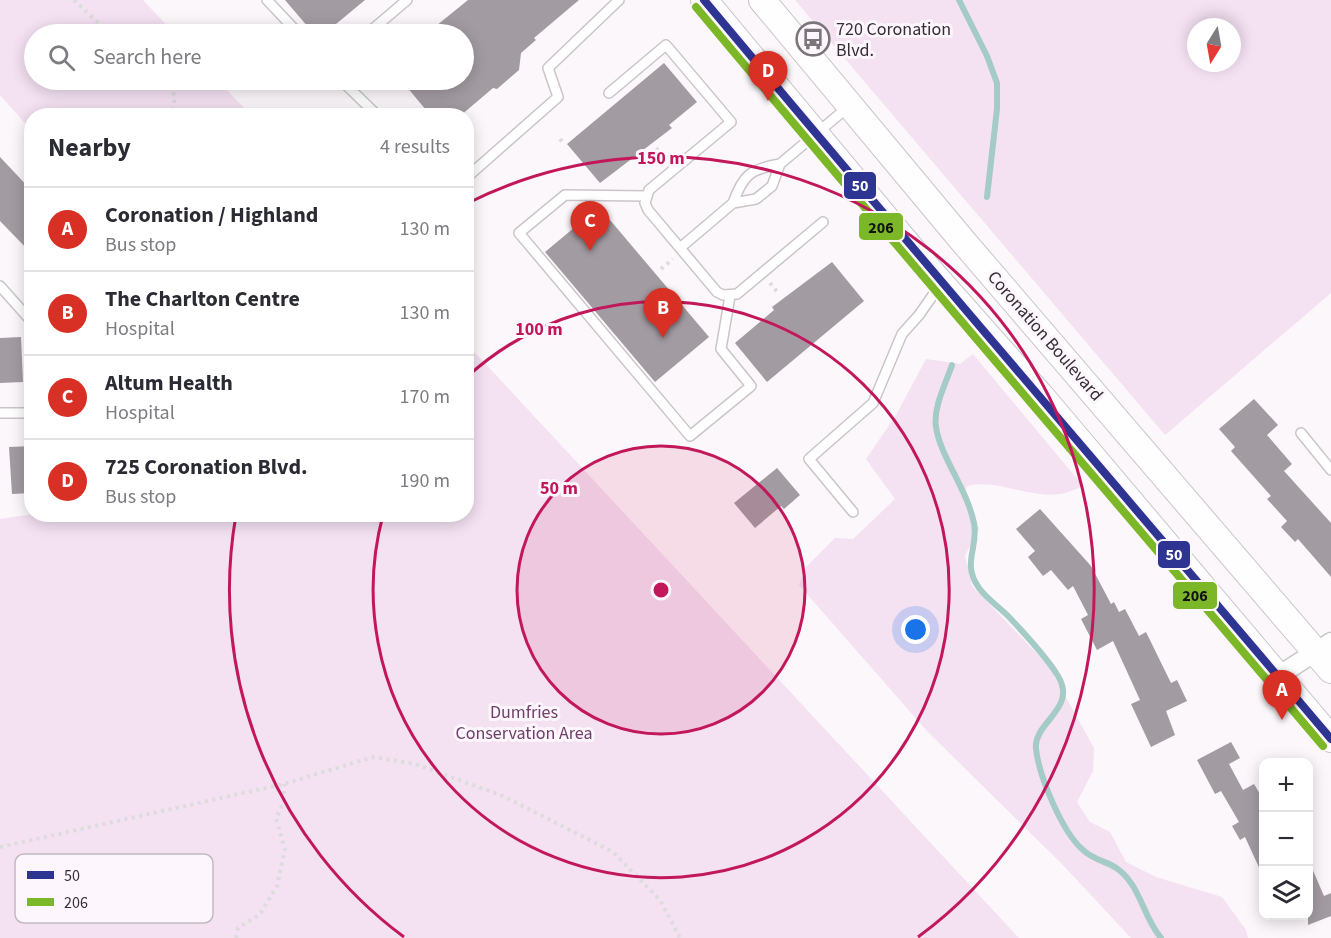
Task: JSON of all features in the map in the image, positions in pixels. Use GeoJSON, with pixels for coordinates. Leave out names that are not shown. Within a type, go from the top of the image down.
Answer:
{"type":"FeatureCollection","features":[{"type":"Feature","properties":{"kind":"main road"},"geometry":{"type":"LineString","coordinates":[[704,0],[941,284],[1041,396],[1331,740]]}},
{"type":"Feature","properties":{"kind":"main road","name":"Coronation Boulevard"},"geometry":{"type":"LineString","coordinates":[[762,0],[1074,370],[1326,654]]}},
{"type":"Feature","properties":{"kind":"main road"},"geometry":{"type":"LineString","coordinates":[[1041,396],[1074,370]]}},
{"type":"Feature","properties":{"kind":"street"},"geometry":{"type":"LineString","coordinates":[[1278,676],[1326,654]]}},
{"type":"Feature","properties":{"kind":"lane"},"geometry":{"type":"LineString","coordinates":[[267,0],[290,24]]}},
{"type":"Feature","properties":{"kind":"lane"},"geometry":{"type":"LineString","coordinates":[[379,24],[407,0]]}},
{"type":"Feature","properties":{"kind":"lane"},"geometry":{"type":"LineString","coordinates":[[474,171],[558,97],[548,68],[619,0]]}},
{"type":"Feature","properties":{"kind":"lane"},"geometry":{"type":"LineString","coordinates":[[609,93],[666,45],[731,122],[649,190],[646,196],[648,210],[717,292],[730,296],[736,294],[823,222]]}},
{"type":"Feature","properties":{"kind":"lane"},"geometry":{"type":"LineString","coordinates":[[351,90],[370,108]]}},
{"type":"Feature","properties":{"kind":"lane"},"geometry":{"type":"LineString","coordinates":[[680,248],[733,203],[741,182],[757,168],[780,164],[850,106]]}},
{"type":"Feature","properties":{"kind":"lane"},"geometry":{"type":"LineString","coordinates":[[733,203],[756,199],[772,186],[780,164]]}},
{"type":"Feature","properties":{"kind":"lane"},"geometry":{"type":"LineString","coordinates":[[646,196],[565,195],[519,233],[690,436],[751,386],[721,349],[730,296]]}},
{"type":"Feature","properties":{"kind":"lane"},"geometry":{"type":"LineString","coordinates":[[853,512],[809,459],[873,403],[902,334],[941,284]]}},
{"type":"Feature","properties":{"kind":"lane"},"geometry":{"type":"LineString","coordinates":[[0,286],[24,313]]}},
{"type":"Feature","properties":{"kind":"lane"},"geometry":{"type":"LineString","coordinates":[[0,413],[24,413]]}},
{"type":"Feature","properties":{"kind":"lane"},"geometry":{"type":"LineString","coordinates":[[1301,433],[1331,470]]}},
{"type":"Feature","properties":{"kind":"path"},"geometry":{"type":"LineString","coordinates":[[74,0],[99,24]]}},
{"type":"Feature","properties":{"kind":"path"},"geometry":{"type":"LineString","coordinates":[[173,90],[176,100],[174,108]]}},
{"type":"Feature","properties":{"kind":"path"},"geometry":{"type":"LineString","coordinates":[[656,148],[665,158]]}},
{"type":"Feature","properties":{"kind":"path"},"geometry":{"type":"LineString","coordinates":[[661,269],[674,259]]}},
{"type":"Feature","properties":{"kind":"path"},"geometry":{"type":"LineString","coordinates":[[769,282],[779,294]]}},
{"type":"Feature","properties":{"kind":"path"},"geometry":{"type":"LineString","coordinates":[[0,847],[284,784],[373,757],[415,764],[503,796],[613,852],[660,900],[680,938]]}},
{"type":"Feature","properties":{"kind":"path"},"geometry":{"type":"LineString","coordinates":[[236,938],[238,928],[260,914],[277,886],[285,849],[276,818],[284,802],[284,784]]}},
{"type":"Feature","properties":{"kind":"green space"},"geometry":{"type":"Polygon","coordinates":[[[0,0],[143,0],[166,24],[24,24],[24,90],[227,90],[244,108],[24,108],[24,122],[0,95],[0,0]]]}},
{"type":"Feature","properties":{"kind":"green space"},"geometry":{"type":"Polygon","coordinates":[[[795,0],[1331,0],[1331,293],[1165,435],[795,0]]]}},
{"type":"Feature","properties":{"kind":"green space","name":"Dumfries Conservation Area"},"geometry":{"type":"Polygon","coordinates":[[[474,352],[1019,938],[0,938],[0,519],[24,515],[24,522],[474,522],[474,352]]]}},
{"type":"Feature","properties":{"kind":"green space"},"geometry":{"type":"Polygon","coordinates":[[[973,354],[1083,486],[1072,491],[1049,495],[1002,486],[979,484],[967,486],[963,500],[979,528],[965,556],[972,586],[1048,665],[1094,748],[1093,771],[1077,802],[1090,822],[1110,832],[1126,862],[1156,877],[1222,897],[1246,930],[1248,938],[1131,938],[1062,864],[927,731],[799,585],[807,566],[835,538],[853,539],[895,499],[866,459],[896,415],[926,359],[960,364],[973,354]]]}},
{"type":"Feature","properties":{"kind":"building"},"geometry":{"type":"Polygon","coordinates":[[[285,0],[365,0],[336,24],[305,24],[285,0]]]}},
{"type":"Feature","properties":{"kind":"building"},"geometry":{"type":"Polygon","coordinates":[[[468,0],[579,0],[534,38],[536,40],[521,53],[519,70],[469,108],[424,108],[409,90],[474,90],[474,24],[438,24],[468,0]]]}},
{"type":"Feature","properties":{"kind":"building"},"geometry":{"type":"Polygon","coordinates":[[[664,63],[697,102],[669,125],[672,128],[600,183],[567,144],[664,63]]]}},
{"type":"Feature","properties":{"kind":"building"},"geometry":{"type":"Polygon","coordinates":[[[0,157],[24,182],[24,246],[0,221],[0,157]]]}},
{"type":"Feature","properties":{"kind":"building"},"geometry":{"type":"Polygon","coordinates":[[[599,207],[709,337],[655,382],[545,252],[599,207]]]}},
{"type":"Feature","properties":{"kind":"building"},"geometry":{"type":"Polygon","coordinates":[[[832,262],[864,301],[767,382],[735,343],[774,310],[772,307],[832,262]]]}},
{"type":"Feature","properties":{"kind":"building"},"geometry":{"type":"Polygon","coordinates":[[[21,337],[23,382],[0,383],[0,338],[21,337]]]}},
{"type":"Feature","properties":{"kind":"building"},"geometry":{"type":"Polygon","coordinates":[[[1254,399],[1278,425],[1267,435],[1292,464],[1284,471],[1331,523],[1331,577],[1298,539],[1295,542],[1281,527],[1287,521],[1267,499],[1271,496],[1231,451],[1235,447],[1219,429],[1254,399]]]}},
{"type":"Feature","properties":{"kind":"building"},"geometry":{"type":"Polygon","coordinates":[[[24,446],[24,493],[12,494],[9,447],[24,446]]]}},
{"type":"Feature","properties":{"kind":"building"},"geometry":{"type":"Polygon","coordinates":[[[777,468],[800,495],[784,509],[781,506],[755,528],[734,503],[777,468]]]}},
{"type":"Feature","properties":{"kind":"building"},"geometry":{"type":"Polygon","coordinates":[[[1040,509],[1091,566],[1111,604],[1114,602],[1119,612],[1125,609],[1139,636],[1146,632],[1171,683],[1177,680],[1187,701],[1166,711],[1175,735],[1151,747],[1131,704],[1140,700],[1113,641],[1097,650],[1081,619],[1088,615],[1073,586],[1068,590],[1051,570],[1043,576],[1028,557],[1035,551],[1016,529],[1040,509]]]}},
{"type":"Feature","properties":{"kind":"building"},"geometry":{"type":"Polygon","coordinates":[[[1231,742],[1240,758],[1229,764],[1243,790],[1254,784],[1259,792],[1259,867],[1245,837],[1240,840],[1232,826],[1239,822],[1221,791],[1215,794],[1197,760],[1231,742]]]}},
{"type":"Feature","properties":{"kind":"building"},"geometry":{"type":"Polygon","coordinates":[[[1313,871],[1324,896],[1331,893],[1331,916],[1308,925],[1308,920],[1313,920],[1313,871]]]}},
{"type":"Feature","properties":{"kind":"waterway"},"geometry":{"type":"LineString","coordinates":[[959,0],[987,56],[997,83],[997,109],[987,197]]}},
{"type":"Feature","properties":{"kind":"waterway"},"geometry":{"type":"LineString","coordinates":[[952,365],[938,403],[936,427],[938,438],[971,510],[975,532],[971,571],[982,592],[1009,617],[1053,668],[1063,688],[1063,698],[1059,706],[1037,739],[1038,760],[1047,788],[1060,817],[1075,842],[1089,855],[1118,869],[1124,875],[1131,883],[1161,938]]}},
{"type":"Feature","properties":{"kind":"transit line","name":"50"},"geometry":{"type":"LineString","coordinates":[[704,0],[1331,739]]}},
{"type":"Feature","properties":{"kind":"transit line","name":"206"},"geometry":{"type":"LineString","coordinates":[[696,7],[1323,746]]}},
{"type":"Feature","properties":{"kind":"place","name":"720 Coronation Blvd."},"geometry":{"type":"Point","coordinates":[813,39]}},
{"type":"Feature","properties":{"kind":"place","name":"725 Coronation Blvd."},"geometry":{"type":"Point","coordinates":[768,101]}},
{"type":"Feature","properties":{"kind":"place","name":"Altum Health"},"geometry":{"type":"Point","coordinates":[590,251]}},
{"type":"Feature","properties":{"kind":"place","name":"The Charlton Centre"},"geometry":{"type":"Point","coordinates":[663,338]}},
{"type":"Feature","properties":{"kind":"place","name":"Coronation / Highland"},"geometry":{"type":"Point","coordinates":[1282,720]}}]}
